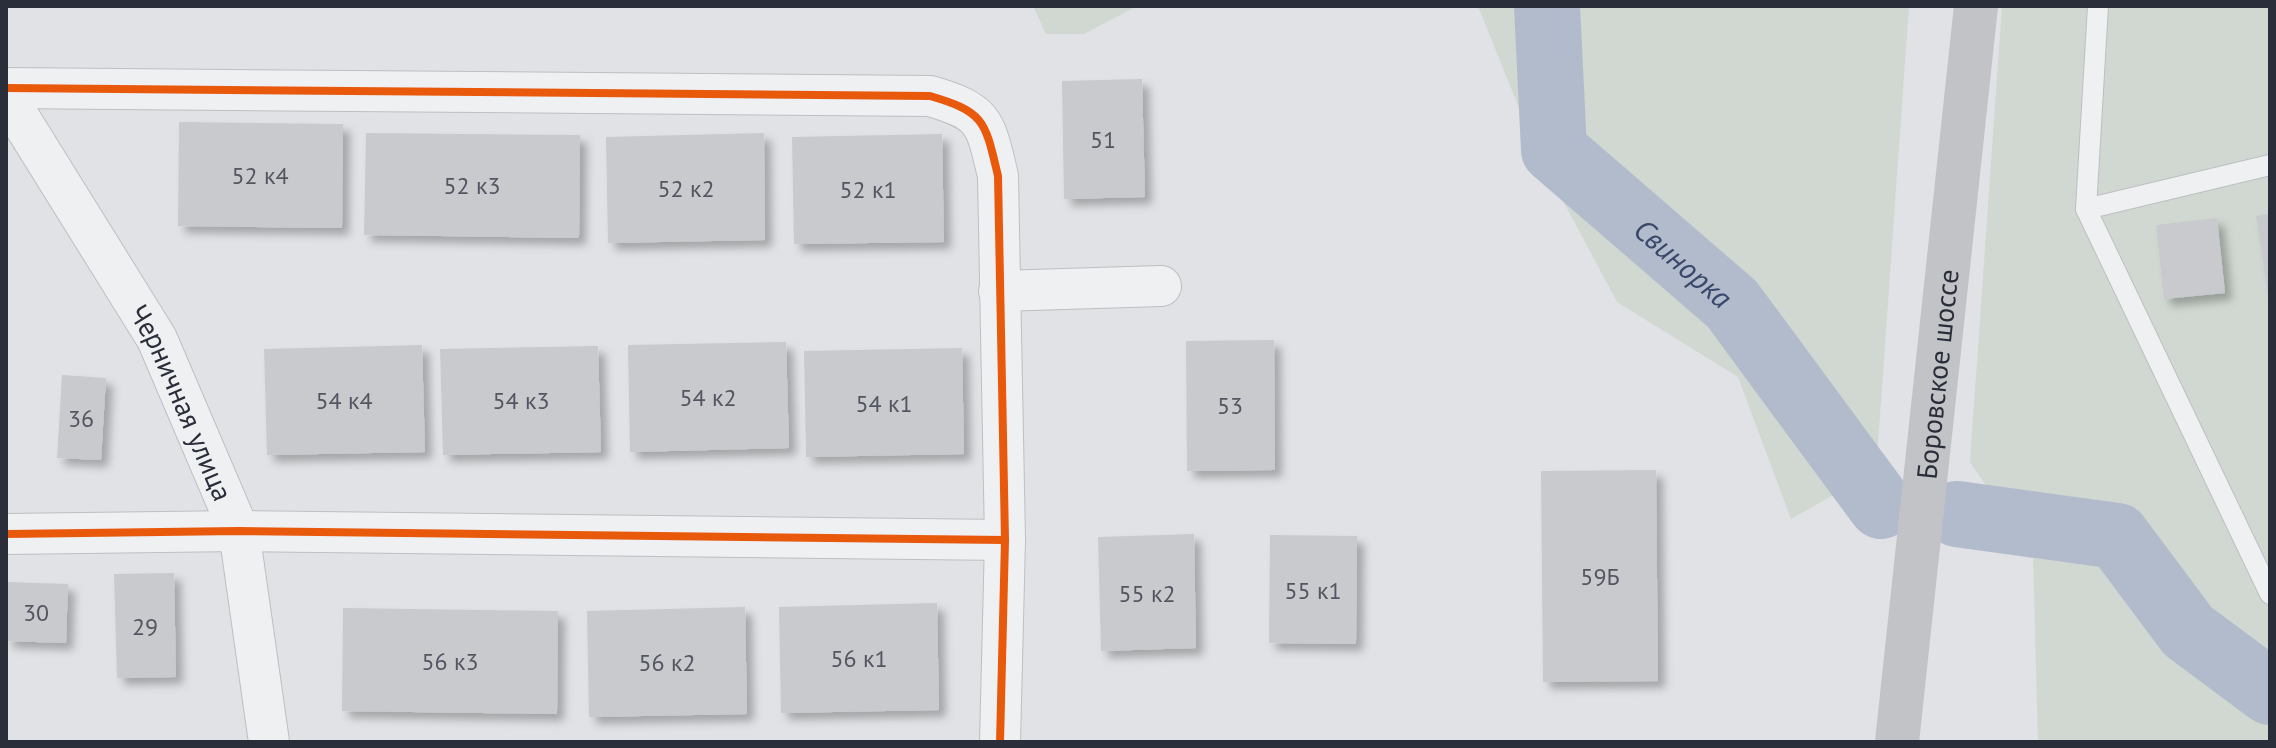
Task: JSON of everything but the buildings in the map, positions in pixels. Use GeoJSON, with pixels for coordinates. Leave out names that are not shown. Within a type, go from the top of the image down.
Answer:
{"type":"FeatureCollection","features":[{"type":"Feature","properties":{"kind":"main road","name":"Боровское шоссе"},"geometry":{"type":"LineString","coordinates":[[1897,742],[1976,6]]}},
{"type":"Feature","properties":{"kind":"street"},"geometry":{"type":"LineString","coordinates":[[6,88],[930,96],[958,104],[978,116],[990,142],[998,176],[1005,540],[1000,742]]}},
{"type":"Feature","properties":{"kind":"street","name":"Черничная улица"},"geometry":{"type":"LineString","coordinates":[[6,96],[157,339],[239,531],[269,742]]}},
{"type":"Feature","properties":{"kind":"street"},"geometry":{"type":"LineString","coordinates":[[999,291],[1161,286]]}},
{"type":"Feature","properties":{"kind":"street"},"geometry":{"type":"LineString","coordinates":[[6,534],[239,531],[1005,540]]}},
{"type":"Feature","properties":{"kind":"lane"},"geometry":{"type":"LineString","coordinates":[[2098,6],[2086,209],[2270,594]]}},
{"type":"Feature","properties":{"kind":"lane"},"geometry":{"type":"LineString","coordinates":[[2086,209],[2270,165]]}},
{"type":"Feature","properties":{"kind":"shaded area"},"geometry":{"type":"Polygon","coordinates":[[[1033,6],[1137,6],[1084,34],[1046,34],[1033,6]]]}},
{"type":"Feature","properties":{"kind":"shaded area"},"geometry":{"type":"Polygon","coordinates":[[[1478,6],[1909,6],[1876,471],[1791,519],[1738,377],[1617,302],[1536,150],[1478,6]]]}},
{"type":"Feature","properties":{"kind":"shaded area"},"geometry":{"type":"Polygon","coordinates":[[[2002,6],[2270,6],[2270,742],[2038,742],[2033,554],[1970,462],[2002,6]]]}},
{"type":"Feature","properties":{"kind":"waterway","name":"Свинорка"},"geometry":{"type":"LineString","coordinates":[[1547,6],[1554,150],[1732,304],[1881,506]]}},
{"type":"Feature","properties":{"kind":"waterway","name":"Свинорка"},"geometry":{"type":"LineString","coordinates":[[1957,514],[2117,536],[2188,631],[2270,692]]}},
{"type":"Feature","properties":{"kind":"cycle path"},"geometry":{"type":"LineString","coordinates":[[6,88],[930,96],[972,114],[985,131],[998,176],[1005,540],[1000,742]]}},
{"type":"Feature","properties":{"kind":"cycle path"},"geometry":{"type":"LineString","coordinates":[[6,534],[239,531],[1005,540]]}}]}
